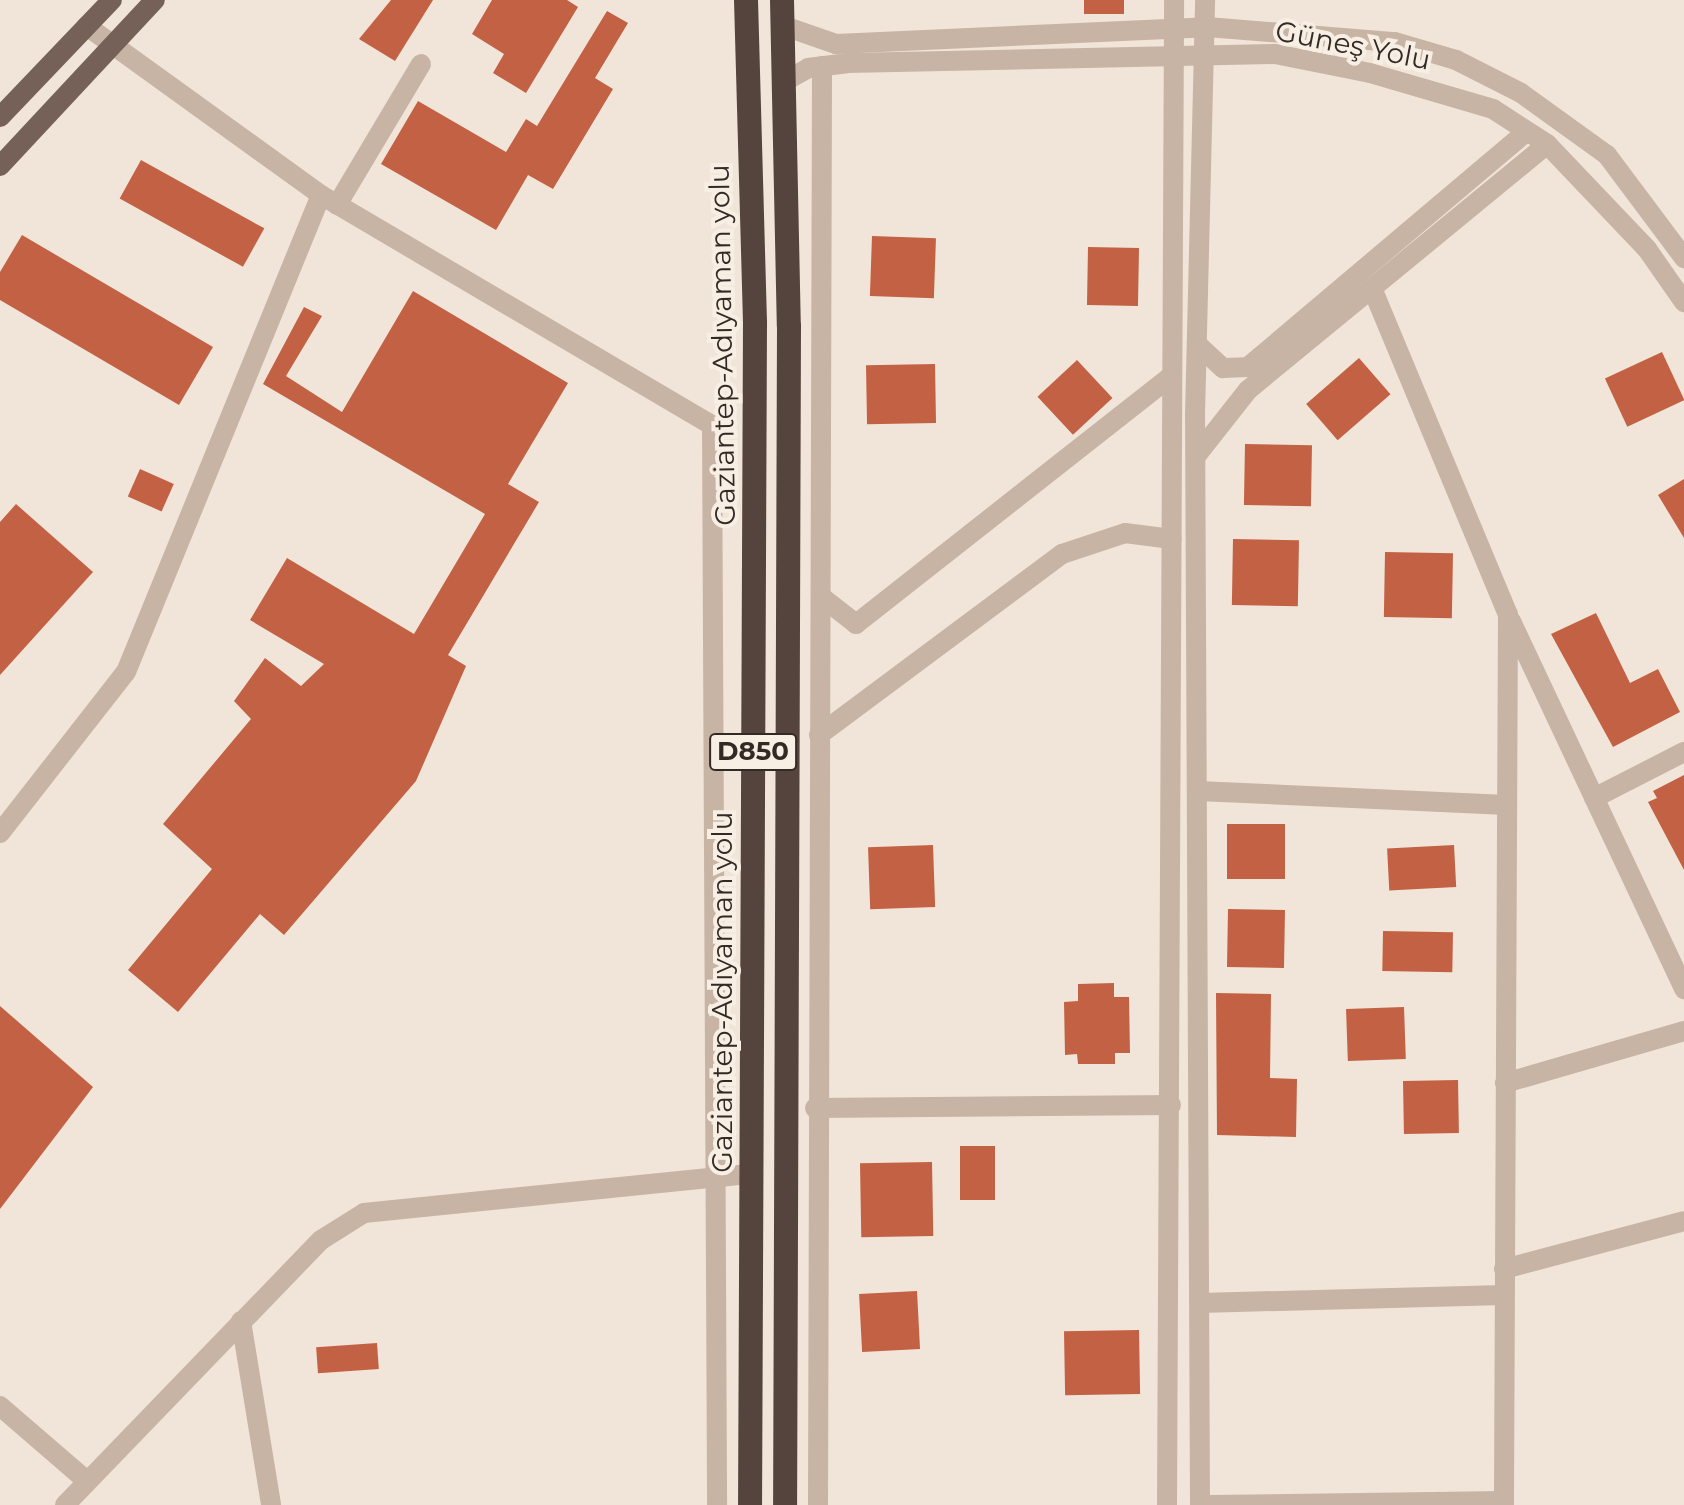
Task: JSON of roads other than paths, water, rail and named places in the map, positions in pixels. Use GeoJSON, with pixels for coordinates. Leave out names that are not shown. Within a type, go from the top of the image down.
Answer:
{"type":"FeatureCollection","features":[{"type":"Feature","properties":{"kind":"highway","name":"Gaziantep-Adıyaman yolu"},"geometry":{"type":"LineString","coordinates":[[746,0],[755,322],[750,1505]]}},
{"type":"Feature","properties":{"kind":"highway","name":"D850"},"geometry":{"type":"LineString","coordinates":[[782,0],[785,81],[785,1505]]}},
{"type":"Feature","properties":{"kind":"main road"},"geometry":{"type":"LineString","coordinates":[[0,117],[112,0]]}},
{"type":"Feature","properties":{"kind":"main road"},"geometry":{"type":"LineString","coordinates":[[0,166],[155,0]]}},
{"type":"Feature","properties":{"kind":"street"},"geometry":{"type":"LineString","coordinates":[[1167,1505],[1171,1105],[1170,57],[1174,0]]}},
{"type":"Feature","properties":{"kind":"street"},"geometry":{"type":"LineString","coordinates":[[1200,1505],[1196,456],[1207,56],[1205,0]]}},
{"type":"Feature","properties":{"kind":"street"},"geometry":{"type":"LineString","coordinates":[[87,26],[109,48],[329,200],[712,425],[719,1175],[717,1505]]}},
{"type":"Feature","properties":{"kind":"street","name":"Güneş Yolu"},"geometry":{"type":"LineString","coordinates":[[784,26],[836,44],[1207,27],[1395,42],[1456,60],[1521,93],[1607,155],[1684,258]]}},
{"type":"Feature","properties":{"kind":"street","name":"Güneş Yolu"},"geometry":{"type":"LineString","coordinates":[[785,81],[822,66],[1275,54],[1370,73],[1458,95],[1547,144],[1647,249],[1684,302]]}},
{"type":"Feature","properties":{"kind":"street"},"geometry":{"type":"LineString","coordinates":[[0,833],[126,672],[329,200],[421,64]]}},
{"type":"Feature","properties":{"kind":"street"},"geometry":{"type":"LineString","coordinates":[[818,1505],[815,1108],[824,560],[822,66]]}},
{"type":"Feature","properties":{"kind":"street"},"geometry":{"type":"LineString","coordinates":[[1198,345],[1223,368],[1248,367],[1527,131]]}},
{"type":"Feature","properties":{"kind":"street"},"geometry":{"type":"LineString","coordinates":[[1196,456],[1248,390],[1547,144]]}},
{"type":"Feature","properties":{"kind":"street"},"geometry":{"type":"LineString","coordinates":[[1372,288],[1508,614],[1684,989]]}},
{"type":"Feature","properties":{"kind":"street"},"geometry":{"type":"LineString","coordinates":[[823,598],[856,624],[1171,376]]}},
{"type":"Feature","properties":{"kind":"street"},"geometry":{"type":"LineString","coordinates":[[819,735],[1062,554],[1125,533],[1172,539]]}},
{"type":"Feature","properties":{"kind":"street"},"geometry":{"type":"LineString","coordinates":[[1210,1505],[1504,1503],[1508,614]]}},
{"type":"Feature","properties":{"kind":"street"},"geometry":{"type":"LineString","coordinates":[[1594,798],[1684,752]]}},
{"type":"Feature","properties":{"kind":"street"},"geometry":{"type":"LineString","coordinates":[[1198,791],[1507,805]]}},
{"type":"Feature","properties":{"kind":"street"},"geometry":{"type":"LineString","coordinates":[[1505,1083],[1684,1031]]}},
{"type":"Feature","properties":{"kind":"street"},"geometry":{"type":"LineString","coordinates":[[815,1108],[1171,1105]]}},
{"type":"Feature","properties":{"kind":"street"},"geometry":{"type":"LineString","coordinates":[[65,1505],[321,1240],[364,1213],[751,1174]]}},
{"type":"Feature","properties":{"kind":"street"},"geometry":{"type":"LineString","coordinates":[[1504,1269],[1684,1221]]}},
{"type":"Feature","properties":{"kind":"street"},"geometry":{"type":"LineString","coordinates":[[1200,1303],[1504,1295]]}},
{"type":"Feature","properties":{"kind":"street"},"geometry":{"type":"LineString","coordinates":[[241,1321],[271,1505]]}},
{"type":"Feature","properties":{"kind":"street"},"geometry":{"type":"LineString","coordinates":[[0,1406],[87,1481]]}}]}
